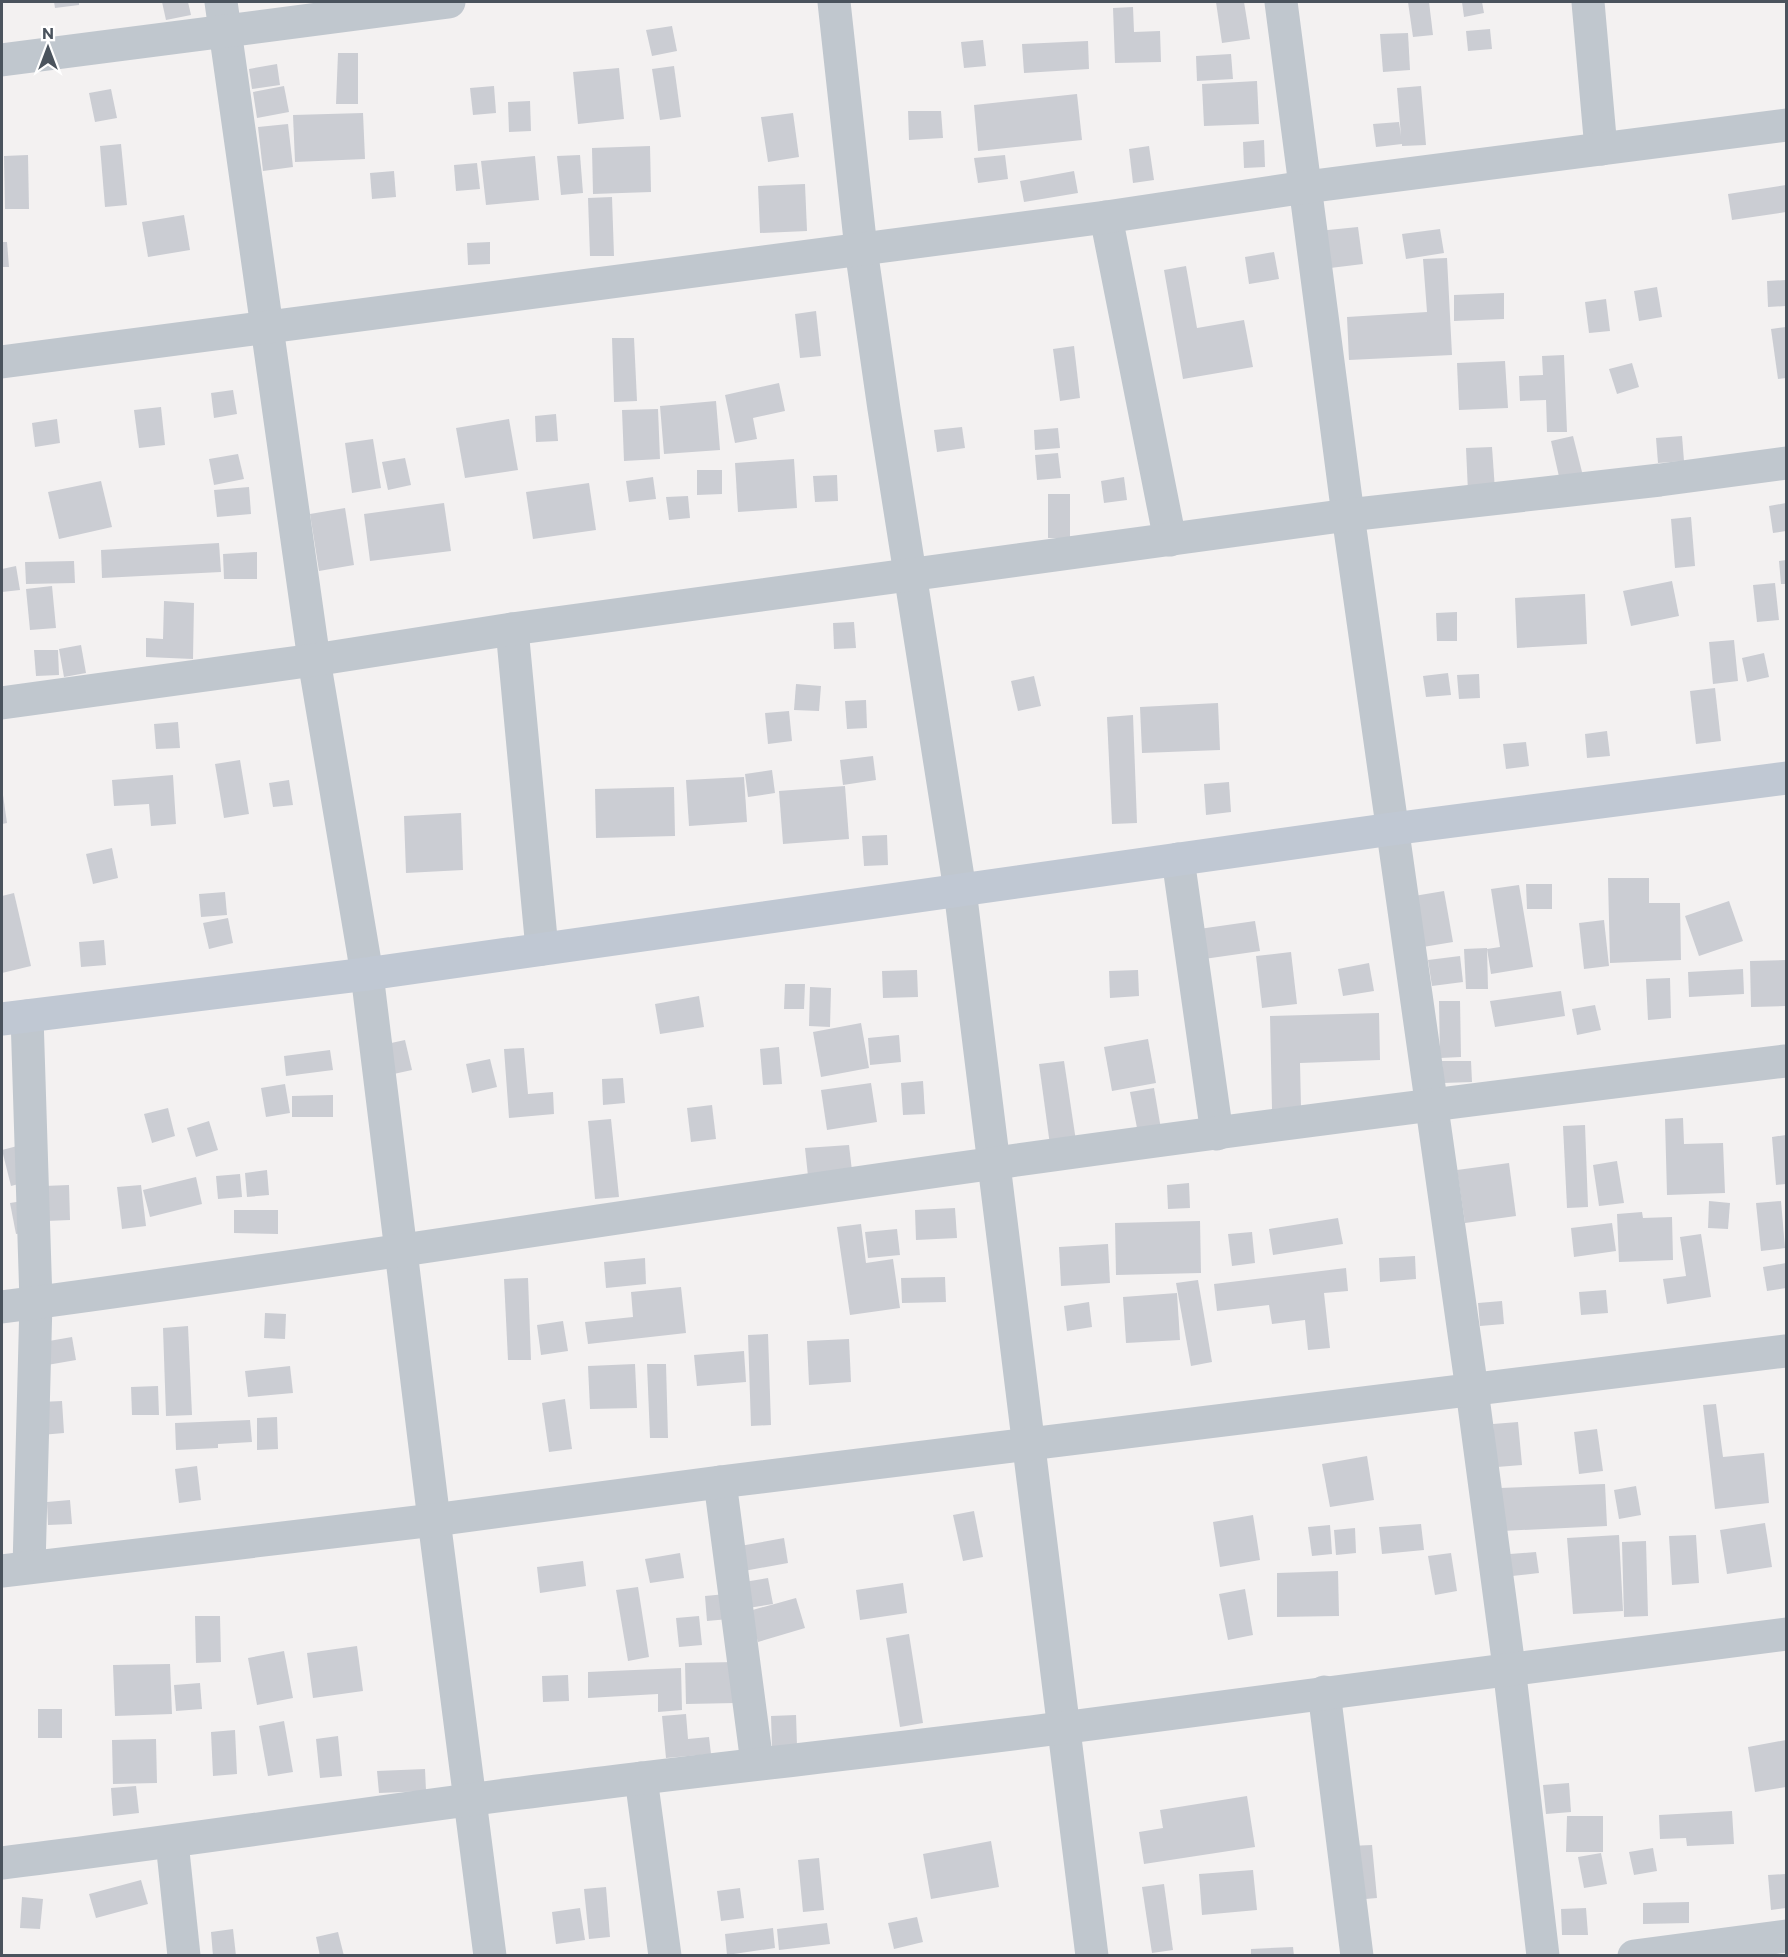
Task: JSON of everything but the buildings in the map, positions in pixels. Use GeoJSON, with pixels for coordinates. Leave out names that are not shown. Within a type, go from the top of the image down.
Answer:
{"type":"FeatureCollection","features":[{"type":"Feature","properties":{"kind":"street"},"geometry":{"type":"LineString","coordinates":[[2,60],[223,16],[449,2]]}},
{"type":"Feature","properties":{"kind":"street"},"geometry":{"type":"LineString","coordinates":[[834,2],[861,249],[909,576],[960,890],[1092,1956]]}},
{"type":"Feature","properties":{"kind":"street"},"geometry":{"type":"LineString","coordinates":[[1281,2],[1348,515],[1472,1390],[1509,1667],[1543,1956]]}},
{"type":"Feature","properties":{"kind":"street"},"geometry":{"type":"LineString","coordinates":[[1588,2],[1602,149]]}},
{"type":"Feature","properties":{"kind":"street"},"geometry":{"type":"LineString","coordinates":[[223,16],[314,660],[367,974],[490,1956]]}},
{"type":"Feature","properties":{"kind":"street"},"geometry":{"type":"LineString","coordinates":[[2,362],[1786,125]]}},
{"type":"Feature","properties":{"kind":"street"},"geometry":{"type":"LineString","coordinates":[[1106,217],[1170,540]]}},
{"type":"Feature","properties":{"kind":"street"},"geometry":{"type":"LineString","coordinates":[[2,703],[314,660],[512,629],[1348,515],[1660,480],[1786,463]]}},
{"type":"Feature","properties":{"kind":"street"},"geometry":{"type":"LineString","coordinates":[[512,629],[542,949]]}},
{"type":"Feature","properties":{"kind":"street"},"geometry":{"type":"LineString","coordinates":[[1786,778],[1392,829],[367,974],[14,1017],[36,1302],[15,1569],[434,1520],[720,1482],[1786,1350]]}},
{"type":"Feature","properties":{"kind":"street"},"geometry":{"type":"LineString","coordinates":[[1178,859],[1217,1134]]}},
{"type":"Feature","properties":{"kind":"street"},"geometry":{"type":"LineString","coordinates":[[2,1307],[401,1251],[994,1163],[1786,1061]]}},
{"type":"Feature","properties":{"kind":"street"},"geometry":{"type":"LineString","coordinates":[[720,1482],[757,1763]]}},
{"type":"Feature","properties":{"kind":"street"},"geometry":{"type":"LineString","coordinates":[[2,1863],[757,1763],[1065,1727],[1509,1667],[1786,1634]]}},
{"type":"Feature","properties":{"kind":"street"},"geometry":{"type":"LineString","coordinates":[[1324,1692],[1357,1956]]}},
{"type":"Feature","properties":{"kind":"street"},"geometry":{"type":"LineString","coordinates":[[641,1778],[665,1956]]}},
{"type":"Feature","properties":{"kind":"street"},"geometry":{"type":"LineString","coordinates":[[172,1842],[184,1956]]}},
{"type":"Feature","properties":{"kind":"street"},"geometry":{"type":"LineString","coordinates":[[1634,1956],[1786,1936]]}}]}
